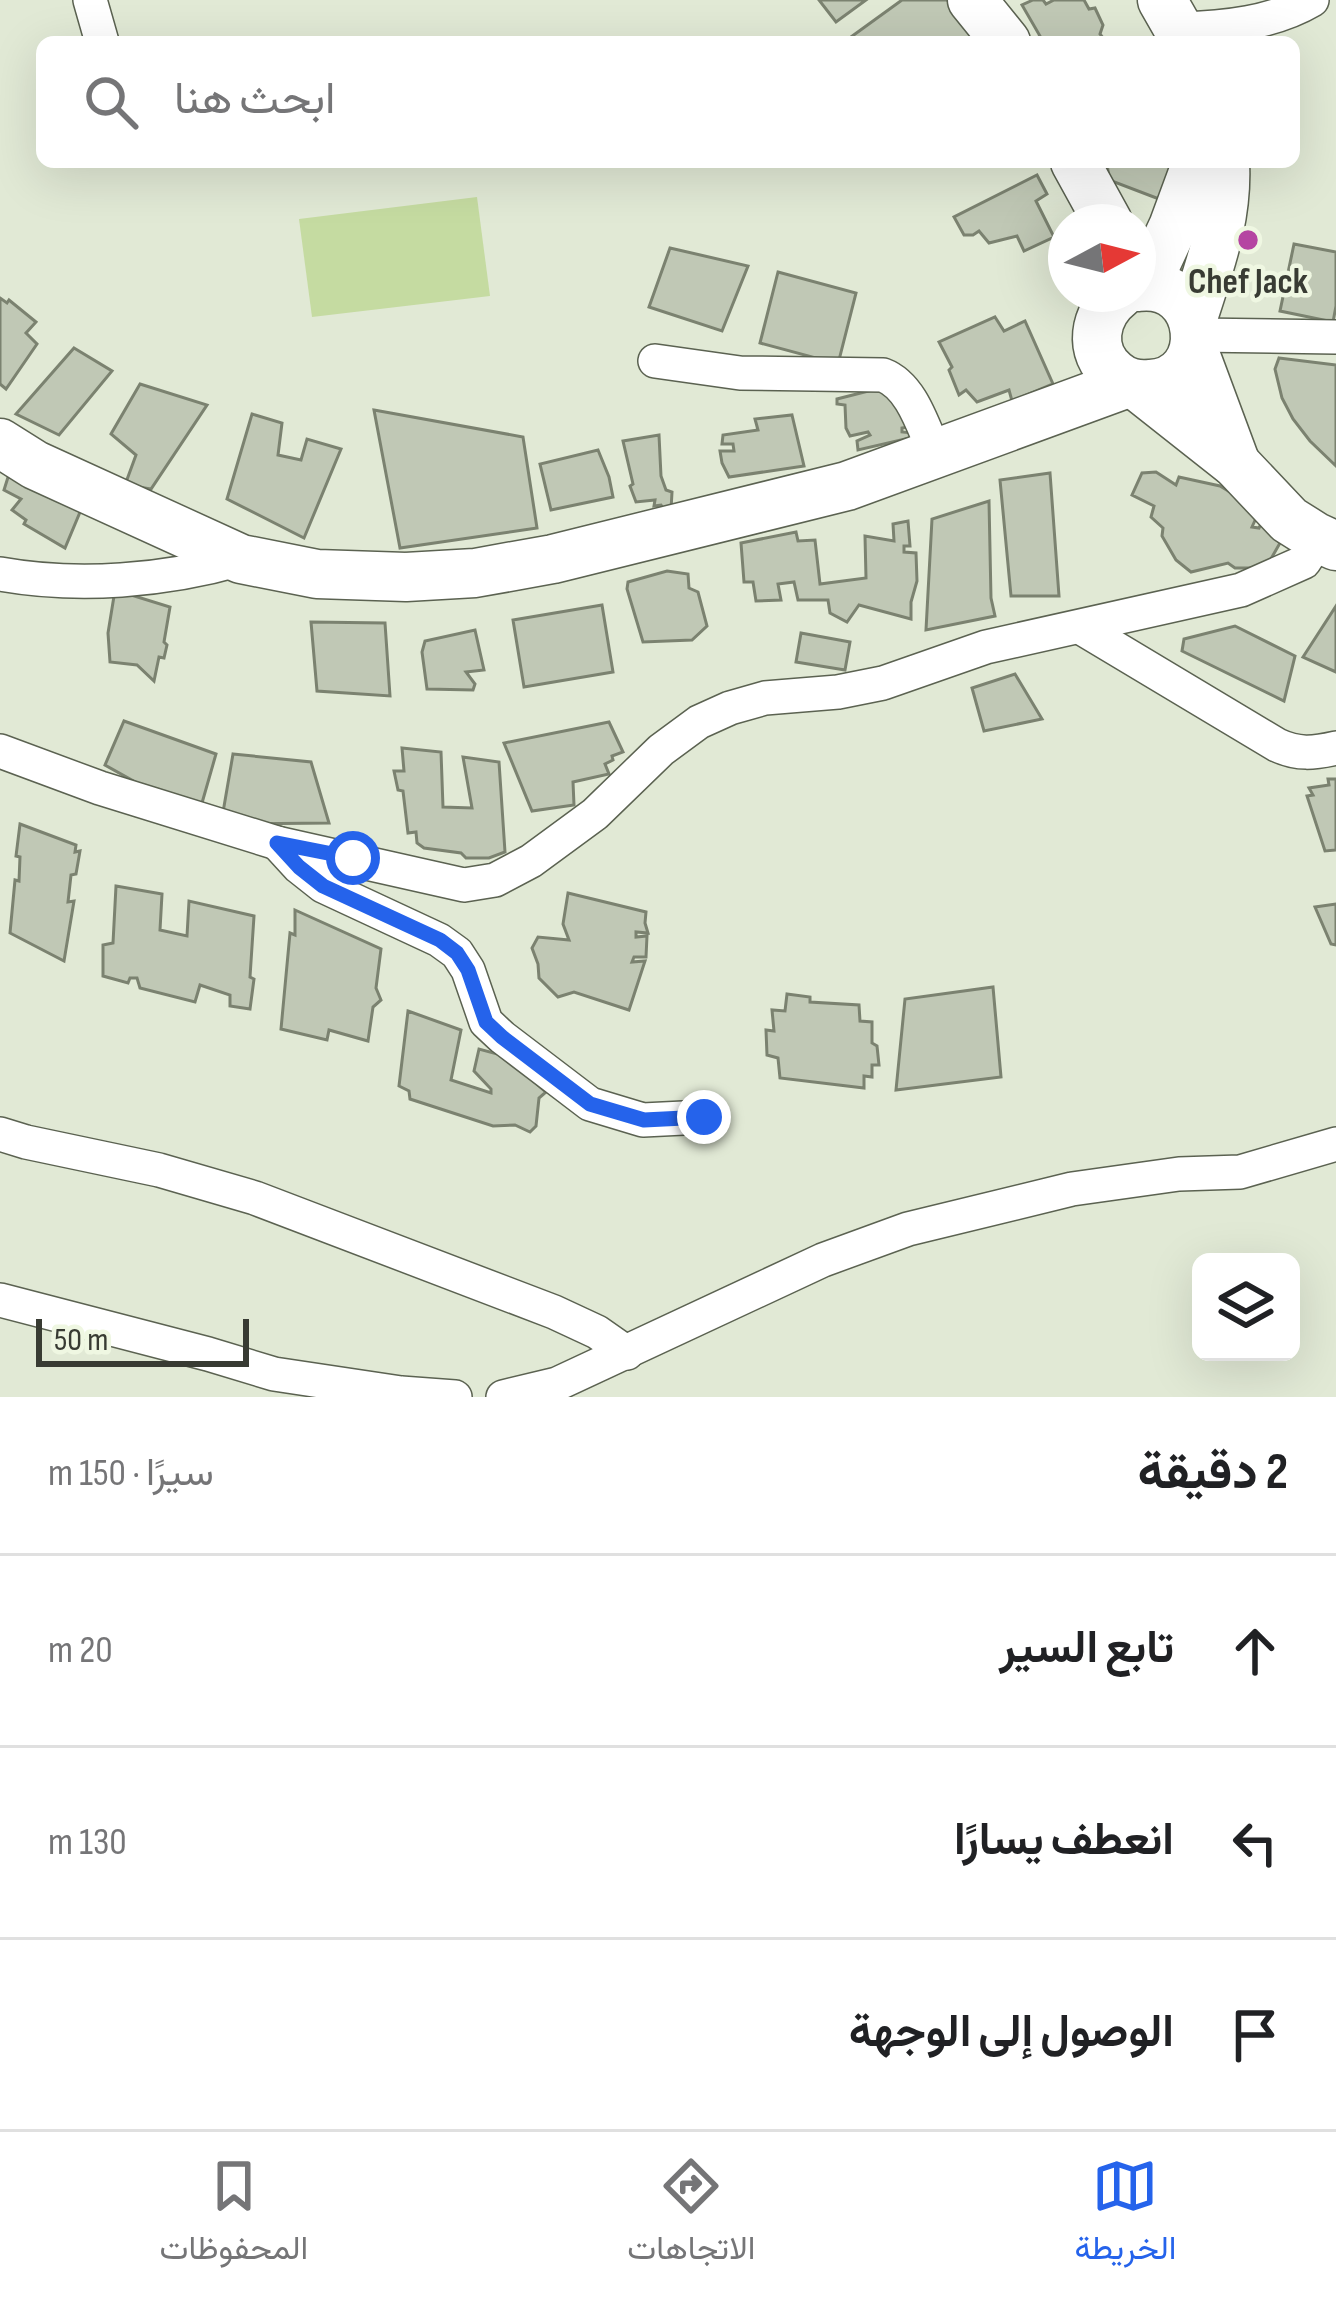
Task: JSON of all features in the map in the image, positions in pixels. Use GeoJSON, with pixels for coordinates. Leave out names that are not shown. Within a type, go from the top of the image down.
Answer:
{"type":"FeatureCollection","features":[{"type":"Feature","properties":{"kind":"street"},"geometry":{"type":"LineString","coordinates":[[90,0],[100,36]]}},
{"type":"Feature","properties":{"kind":"street"},"geometry":{"type":"LineString","coordinates":[[972,0],[1001,36]]}},
{"type":"Feature","properties":{"kind":"street"},"geometry":{"type":"LineString","coordinates":[[1175,24],[1216,28],[1288,13],[1312,0]]}},
{"type":"Feature","properties":{"kind":"street"},"geometry":{"type":"LineString","coordinates":[[1075,168],[1080,204]]}},
{"type":"Feature","properties":{"kind":"street"},"geometry":{"type":"LineString","coordinates":[[1077,168],[1098,204]]}},
{"type":"Feature","properties":{"kind":"street"},"geometry":{"type":"LineString","coordinates":[[1124,316],[1174,227],[1195,168]]}},
{"type":"Feature","properties":{"kind":"street"},"geometry":{"type":"LineString","coordinates":[[1124,316],[1160,384],[1181,372],[1220,234],[1227,197],[1225,168]]}},
{"type":"Feature","properties":{"kind":"street"},"geometry":{"type":"LineString","coordinates":[[0,443],[34,465],[241,559],[361,577],[475,573],[553,560],[847,486],[1027,419],[1124,316],[1161,288],[1186,305],[1236,464]]}},
{"type":"Feature","properties":{"kind":"street"},"geometry":{"type":"LineString","coordinates":[[1124,316],[1236,464],[1289,520],[1326,542]]}},
{"type":"Feature","properties":{"kind":"street"},"geometry":{"type":"LineString","coordinates":[[1194,335],[1336,337]]}},
{"type":"Feature","properties":{"kind":"street"},"geometry":{"type":"LineString","coordinates":[[655,362],[740,373],[883,375],[906,391],[935,453]]}},
{"type":"Feature","properties":{"kind":"street"},"geometry":{"type":"LineString","coordinates":[[0,751],[277,843],[464,885],[495,880],[531,861],[612,799],[661,750],[699,722],[730,708],[765,698],[883,683],[986,647],[1257,584],[1304,562],[1315,545],[1326,542]]}},
{"type":"Feature","properties":{"kind":"street"},"geometry":{"type":"LineString","coordinates":[[0,574],[85,581],[132,579],[241,559]]}},
{"type":"Feature","properties":{"kind":"street"},"geometry":{"type":"LineString","coordinates":[[1081,627],[1291,752],[1336,748]]}},
{"type":"Feature","properties":{"kind":"street"},"geometry":{"type":"LineString","coordinates":[[277,843],[323,886],[440,940],[457,953],[486,1022],[590,1104],[644,1120],[704,1117]]}},
{"type":"Feature","properties":{"kind":"street"},"geometry":{"type":"LineString","coordinates":[[0,1134],[159,1170],[329,1224],[554,1312],[597,1332],[627,1353]]}},
{"type":"Feature","properties":{"kind":"street"},"geometry":{"type":"LineString","coordinates":[[502,1397],[557,1384],[823,1260],[908,1229],[1072,1189],[1179,1174],[1240,1172],[1336,1144]]}},
{"type":"Feature","properties":{"kind":"street"},"geometry":{"type":"LineString","coordinates":[[0,1300],[274,1373],[455,1397]]}},
{"type":"Feature","properties":{"kind":"green space"},"geometry":{"type":"Polygon","coordinates":[[[477,197],[490,296],[312,317],[299,219],[477,197]]]}},
{"type":"Feature","properties":{"kind":"building"},"geometry":{"type":"Polygon","coordinates":[[[819,0],[866,0],[836,22],[819,0]]]}},
{"type":"Feature","properties":{"kind":"building"},"geometry":{"type":"Polygon","coordinates":[[[902,0],[947,0],[981,36],[852,36],[902,0]]]}},
{"type":"Feature","properties":{"kind":"building"},"geometry":{"type":"Polygon","coordinates":[[[1033,0],[1046,4],[1084,0],[1089,9],[1095,8],[1103,25],[1102,36],[1040,36],[1022,5],[1033,0]]]}},
{"type":"Feature","properties":{"kind":"building"},"geometry":{"type":"Polygon","coordinates":[[[1108,168],[1170,168],[1159,199],[1109,180],[1108,168]]]}},
{"type":"Feature","properties":{"kind":"building"},"geometry":{"type":"Polygon","coordinates":[[[1037,175],[1047,194],[1036,201],[1048,225],[1048,240],[1024,251],[1017,236],[989,243],[979,231],[964,235],[954,217],[1037,175]]]}},
{"type":"Feature","properties":{"kind":"building"},"geometry":{"type":"Polygon","coordinates":[[[1294,244],[1336,252],[1333,322],[1280,311],[1294,244]]]}},
{"type":"Feature","properties":{"kind":"building"},"geometry":{"type":"Polygon","coordinates":[[[670,248],[748,266],[722,331],[649,307],[670,248]]]}},
{"type":"Feature","properties":{"kind":"building"},"geometry":{"type":"Polygon","coordinates":[[[778,272],[856,293],[838,364],[760,343],[778,272]]]}},
{"type":"Feature","properties":{"kind":"building"},"geometry":{"type":"Polygon","coordinates":[[[0,298],[36,322],[26,333],[37,344],[6,389],[0,384],[0,298]]]}},
{"type":"Feature","properties":{"kind":"building"},"geometry":{"type":"Polygon","coordinates":[[[995,317],[1004,331],[1025,321],[1053,384],[1012,401],[1009,390],[977,402],[966,390],[959,395],[939,342],[995,317]]]}},
{"type":"Feature","properties":{"kind":"building"},"geometry":{"type":"Polygon","coordinates":[[[74,348],[112,371],[59,435],[16,414],[74,348]]]}},
{"type":"Feature","properties":{"kind":"building"},"geometry":{"type":"Polygon","coordinates":[[[1279,358],[1336,365],[1336,466],[1293,419],[1275,369],[1279,358]]]}},
{"type":"Feature","properties":{"kind":"building"},"geometry":{"type":"Polygon","coordinates":[[[140,384],[207,405],[151,489],[125,485],[136,455],[111,434],[140,384]]]}},
{"type":"Feature","properties":{"kind":"building"},"geometry":{"type":"Polygon","coordinates":[[[896,384],[914,426],[902,432],[914,437],[858,450],[857,441],[870,435],[850,436],[845,405],[837,404],[837,399],[896,384]]]}},
{"type":"Feature","properties":{"kind":"building"},"geometry":{"type":"Polygon","coordinates":[[[374,410],[523,437],[537,528],[400,548],[374,410]]]}},
{"type":"Feature","properties":{"kind":"building"},"geometry":{"type":"Polygon","coordinates":[[[252,414],[282,423],[278,455],[301,460],[307,439],[341,449],[304,538],[227,499],[252,414]]]}},
{"type":"Feature","properties":{"kind":"building"},"geometry":{"type":"Polygon","coordinates":[[[792,415],[804,466],[729,477],[720,451],[734,451],[733,444],[722,444],[723,435],[758,430],[755,419],[792,415]]]}},
{"type":"Feature","properties":{"kind":"building"},"geometry":{"type":"Polygon","coordinates":[[[659,435],[661,476],[666,490],[672,492],[671,510],[666,513],[661,505],[654,506],[655,500],[636,502],[623,441],[659,435]]]}},
{"type":"Feature","properties":{"kind":"building"},"geometry":{"type":"Polygon","coordinates":[[[598,450],[613,497],[551,510],[540,464],[598,450]]]}},
{"type":"Feature","properties":{"kind":"building"},"geometry":{"type":"Polygon","coordinates":[[[1156,472],[1176,485],[1179,477],[1230,492],[1257,516],[1252,527],[1261,524],[1280,543],[1268,564],[1235,568],[1228,563],[1191,572],[1176,560],[1162,536],[1163,528],[1151,517],[1154,506],[1132,495],[1142,473],[1156,472]]]}},
{"type":"Feature","properties":{"kind":"building"},"geometry":{"type":"Polygon","coordinates":[[[1050,473],[1059,596],[1011,596],[1000,480],[1050,473]]]}},
{"type":"Feature","properties":{"kind":"building"},"geometry":{"type":"Polygon","coordinates":[[[9,474],[83,505],[65,548],[24,524],[26,520],[12,510],[21,499],[4,490],[9,474]]]}},
{"type":"Feature","properties":{"kind":"building"},"geometry":{"type":"Polygon","coordinates":[[[989,501],[995,616],[926,630],[932,519],[989,501]]]}},
{"type":"Feature","properties":{"kind":"building"},"geometry":{"type":"Polygon","coordinates":[[[908,521],[910,546],[904,546],[904,552],[916,553],[917,581],[911,619],[859,605],[847,622],[830,613],[828,600],[798,600],[794,582],[778,584],[781,600],[756,601],[753,582],[744,582],[741,543],[796,532],[798,541],[815,540],[820,584],[866,578],[865,536],[894,541],[893,524],[908,521]]]}},
{"type":"Feature","properties":{"kind":"building"},"geometry":{"type":"Polygon","coordinates":[[[667,571],[688,574],[689,588],[698,592],[707,626],[692,640],[643,642],[628,582],[667,571]]]}},
{"type":"Feature","properties":{"kind":"building"},"geometry":{"type":"Polygon","coordinates":[[[115,590],[170,607],[167,645],[154,681],[137,665],[110,662],[108,633],[115,590]]]}},
{"type":"Feature","properties":{"kind":"building"},"geometry":{"type":"Polygon","coordinates":[[[602,605],[613,672],[524,687],[513,620],[602,605]]]}},
{"type":"Feature","properties":{"kind":"building"},"geometry":{"type":"Polygon","coordinates":[[[1336,606],[1336,672],[1303,657],[1336,606]]]}},
{"type":"Feature","properties":{"kind":"building"},"geometry":{"type":"Polygon","coordinates":[[[311,622],[385,623],[390,696],[317,691],[311,622]]]}},
{"type":"Feature","properties":{"kind":"building"},"geometry":{"type":"Polygon","coordinates":[[[1235,626],[1295,656],[1284,701],[1182,651],[1184,639],[1235,626]]]}},
{"type":"Feature","properties":{"kind":"building"},"geometry":{"type":"Polygon","coordinates":[[[475,630],[484,670],[466,672],[475,684],[473,690],[427,689],[425,641],[475,630]]]}},
{"type":"Feature","properties":{"kind":"building"},"geometry":{"type":"Polygon","coordinates":[[[801,633],[850,642],[845,670],[796,662],[801,633]]]}},
{"type":"Feature","properties":{"kind":"building"},"geometry":{"type":"Polygon","coordinates":[[[1015,674],[1042,719],[984,731],[972,688],[1015,674]]]}},
{"type":"Feature","properties":{"kind":"building"},"geometry":{"type":"Polygon","coordinates":[[[124,721],[216,754],[198,817],[105,765],[124,721]]]}},
{"type":"Feature","properties":{"kind":"building"},"geometry":{"type":"Polygon","coordinates":[[[609,722],[623,752],[605,764],[609,774],[573,782],[574,805],[532,811],[504,743],[609,722]]]}},
{"type":"Feature","properties":{"kind":"building"},"geometry":{"type":"Polygon","coordinates":[[[402,748],[441,752],[443,807],[472,808],[463,757],[499,762],[505,852],[466,858],[417,843],[416,832],[408,833],[403,791],[398,790],[394,771],[404,771],[402,748]]]}},
{"type":"Feature","properties":{"kind":"building"},"geometry":{"type":"Polygon","coordinates":[[[233,754],[311,762],[329,823],[221,824],[233,754]]]}},
{"type":"Feature","properties":{"kind":"building"},"geometry":{"type":"Polygon","coordinates":[[[1328,779],[1336,779],[1336,850],[1325,851],[1307,796],[1313,795],[1309,788],[1329,785],[1328,779]]]}},
{"type":"Feature","properties":{"kind":"building"},"geometry":{"type":"Polygon","coordinates":[[[20,824],[76,845],[75,852],[80,851],[76,874],[71,875],[68,902],[74,901],[64,961],[10,933],[15,880],[19,881],[20,824]]]}},
{"type":"Feature","properties":{"kind":"building"},"geometry":{"type":"Polygon","coordinates":[[[116,886],[162,894],[160,930],[187,936],[189,901],[254,916],[250,1009],[230,1006],[230,995],[200,985],[195,1002],[140,988],[137,978],[128,983],[103,976],[103,945],[113,943],[116,886]]]}},
{"type":"Feature","properties":{"kind":"building"},"geometry":{"type":"Polygon","coordinates":[[[568,893],[646,912],[648,933],[636,932],[636,937],[647,936],[646,957],[634,957],[632,962],[645,961],[629,1010],[574,992],[558,997],[539,978],[532,948],[538,937],[569,940],[563,924],[568,893]]]}},
{"type":"Feature","properties":{"kind":"building"},"geometry":{"type":"Polygon","coordinates":[[[1336,904],[1336,945],[1331,944],[1315,907],[1336,904]]]}},
{"type":"Feature","properties":{"kind":"building"},"geometry":{"type":"Polygon","coordinates":[[[295,910],[381,949],[376,988],[381,1000],[373,1007],[368,1041],[329,1030],[327,1040],[281,1029],[295,910]]]}},
{"type":"Feature","properties":{"kind":"building"},"geometry":{"type":"Polygon","coordinates":[[[993,987],[1001,1077],[896,1090],[905,999],[993,987]]]}},
{"type":"Feature","properties":{"kind":"building"},"geometry":{"type":"Polygon","coordinates":[[[787,994],[810,997],[810,1002],[859,1005],[860,1021],[872,1022],[879,1065],[872,1065],[872,1077],[864,1076],[864,1088],[780,1078],[778,1058],[767,1055],[766,1030],[774,1031],[772,1010],[785,1011],[787,994]]]}},
{"type":"Feature","properties":{"kind":"building"},"geometry":{"type":"Polygon","coordinates":[[[408,1011],[461,1030],[451,1080],[491,1093],[474,1071],[479,1049],[505,1056],[546,1092],[539,1098],[536,1126],[530,1132],[515,1125],[493,1126],[410,1099],[409,1091],[399,1086],[408,1011]]]}},
{"type":"Feature","properties":{"kind":"place","name":"Chef Jack"},"geometry":{"type":"Point","coordinates":[1248,240]}},
{"type":"Feature","properties":{"kind":"route"},"geometry":{"type":"LineString","coordinates":[[353,858],[277,843],[323,886],[440,940],[457,953],[486,1022],[590,1104],[644,1120],[704,1117]]}}]}
